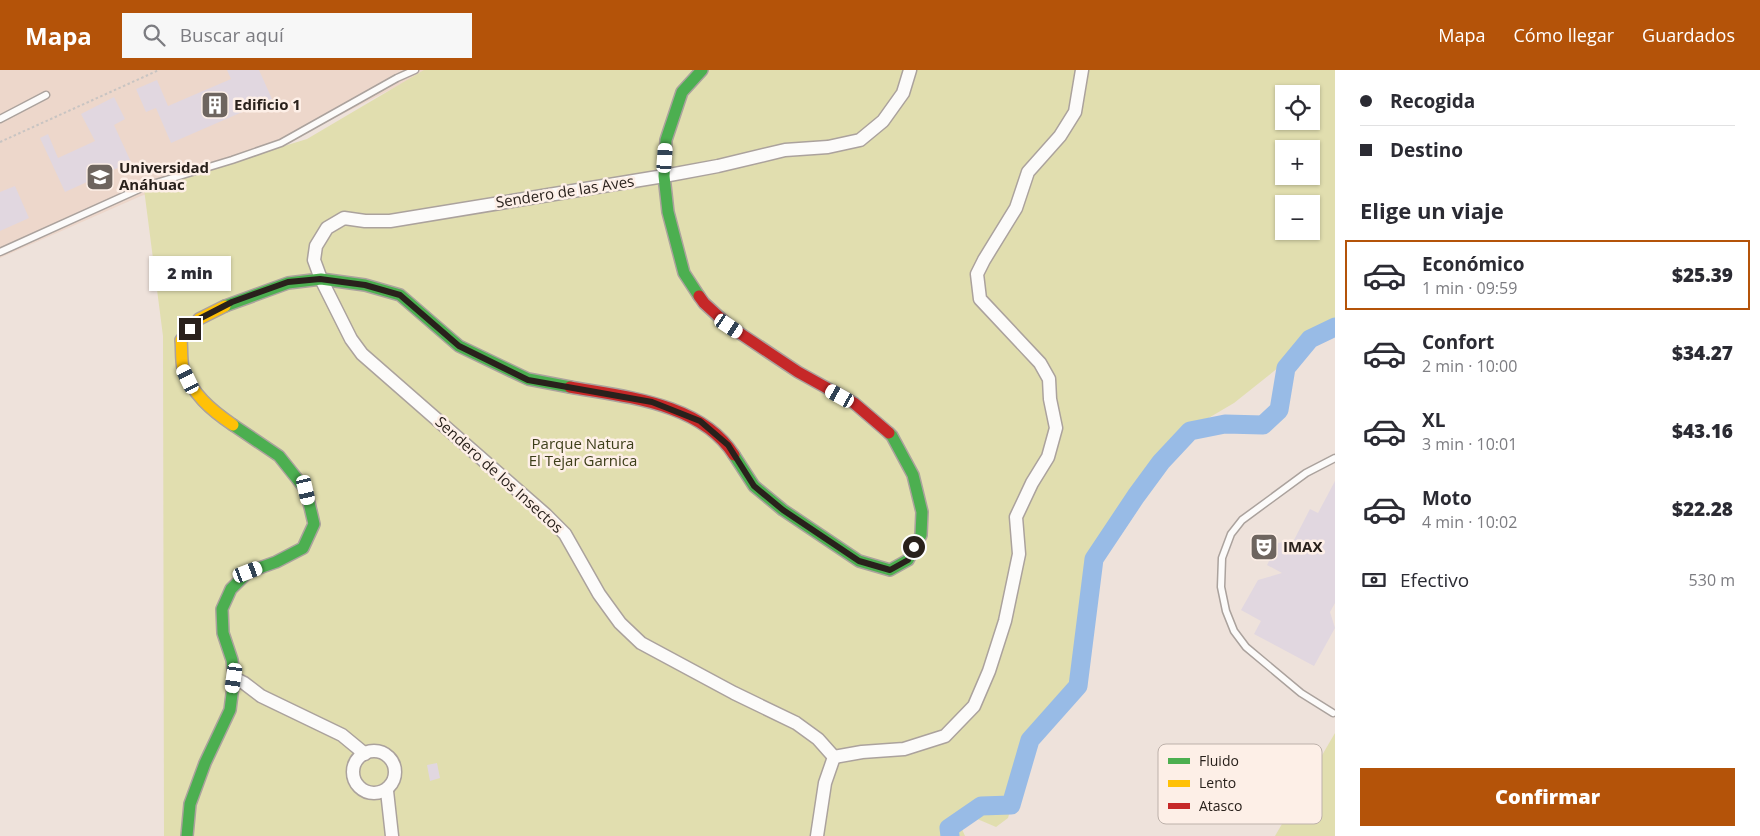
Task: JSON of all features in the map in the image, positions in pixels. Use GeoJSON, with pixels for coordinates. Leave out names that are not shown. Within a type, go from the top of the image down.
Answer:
{"type":"FeatureCollection","features":[{"type":"Feature","properties":{"kind":"street"},"geometry":{"type":"LineString","coordinates":[[187,836],[190,804],[230,710],[234,678],[232,660],[223,633],[222,609],[231,589],[248,572],[276,562],[303,548],[314,524],[306,490],[279,456],[214,412],[194,390],[183,367],[181,340],[199,319],[232,302],[288,282],[320,279],[365,285],[400,295],[459,346],[528,380],[652,402],[700,421],[728,445],[754,486],[783,510],[831,543],[859,561],[890,570],[908,560],[921,535],[922,512],[913,475],[892,436],[854,403],[798,372],[729,326],[704,303],[684,274],[668,212],[664,176],[666,140],[682,92],[702,70]]}},
{"type":"Feature","properties":{"kind":"street","name":"Sendero de las Aves"},"geometry":{"type":"LineString","coordinates":[[320,279],[314,260],[316,246],[327,228],[344,218],[365,221],[390,221],[664,176],[718,166],[785,150],[828,147],[860,140],[883,121],[903,93],[910,70]]}},
{"type":"Feature","properties":{"kind":"street"},"geometry":{"type":"LineString","coordinates":[[817,836],[825,783],[834,757],[862,752],[904,749],[945,736],[974,706],[989,671],[1005,621],[1019,554],[1016,517],[1032,483],[1048,457],[1056,428],[1048,379],[1040,363],[980,299],[977,274],[1016,208],[1028,172],[1060,136],[1075,112],[1082,70]]}},
{"type":"Feature","properties":{"kind":"street","name":"Sendero de los Insectos"},"geometry":{"type":"LineString","coordinates":[[320,279],[351,339],[362,354],[558,527],[564,534],[598,594],[620,622],[641,643],[734,693],[796,723],[818,739],[834,757]]}},
{"type":"Feature","properties":{"kind":"street"},"geometry":{"type":"LineString","coordinates":[[234,678],[273,703],[309,718],[342,735],[365,754]]}},
{"type":"Feature","properties":{"kind":"street"},"geometry":{"type":"LineString","coordinates":[[387,791],[372,794],[366,792],[355,783],[352,769],[358,757],[371,750],[378,751],[391,758],[394,764],[395,779],[387,791],[392,836]]}},
{"type":"Feature","properties":{"kind":"lane"},"geometry":{"type":"LineString","coordinates":[[0,252],[146,186],[281,143],[397,78],[415,70]]}},
{"type":"Feature","properties":{"kind":"lane"},"geometry":{"type":"LineString","coordinates":[[0,119],[46,95]]}},
{"type":"Feature","properties":{"kind":"lane"},"geometry":{"type":"LineString","coordinates":[[1333,713],[1301,692],[1246,647],[1234,631],[1226,611],[1221,587],[1222,558],[1231,534],[1242,520],[1306,473],[1335,458]]}},
{"type":"Feature","properties":{"kind":"path"},"geometry":{"type":"LineString","coordinates":[[0,142],[159,70]]}},
{"type":"Feature","properties":{"kind":"shaded area","name":"Universidad Anáhuac"},"geometry":{"type":"Polygon","coordinates":[[[0,70],[429,70],[258,157],[141,196],[0,258],[0,70]]]}},
{"type":"Feature","properties":{"kind":"green space","name":"Parque Natura El Tejar Garnica"},"geometry":{"type":"Polygon","coordinates":[[[424,70],[1335,70],[1335,335],[1305,338],[1288,360],[1234,403],[1183,433],[1157,465],[1144,499],[1095,553],[1088,586],[1093,640],[1079,664],[1078,692],[1055,723],[1020,755],[1018,784],[1008,818],[996,827],[968,815],[958,820],[965,836],[164,836],[163,336],[144,189],[307,139],[424,70]]]}},
{"type":"Feature","properties":{"kind":"green space"},"geometry":{"type":"Polygon","coordinates":[[[1335,733],[1335,836],[1275,836],[1282,824],[1322,824],[1322,755],[1335,733]]]}},
{"type":"Feature","properties":{"kind":"building","name":"Edificio 1"},"geometry":{"type":"Polygon","coordinates":[[[227,70],[259,70],[272,99],[171,143],[156,108],[146,112],[136,89],[157,80],[168,106],[231,79],[227,70]]]}},
{"type":"Feature","properties":{"kind":"building"},"geometry":{"type":"Polygon","coordinates":[[[114,97],[125,119],[114,125],[131,162],[65,192],[40,138],[48,134],[58,158],[95,141],[81,114],[114,97]]]}},
{"type":"Feature","properties":{"kind":"building"},"geometry":{"type":"Polygon","coordinates":[[[15,186],[29,218],[0,231],[0,192],[15,186]]]}},
{"type":"Feature","properties":{"kind":"building"},"geometry":{"type":"Polygon","coordinates":[[[1335,481],[1335,603],[1330,612],[1335,628],[1314,666],[1254,634],[1261,621],[1241,610],[1258,580],[1282,573],[1267,565],[1278,543],[1294,540],[1310,509],[1318,513],[1335,481]]]}},
{"type":"Feature","properties":{"kind":"building"},"geometry":{"type":"Polygon","coordinates":[[[437,763],[440,778],[430,781],[427,765],[437,763]]]}},
{"type":"Feature","properties":{"kind":"waterway"},"geometry":{"type":"LineString","coordinates":[[950,836],[949,828],[981,806],[1011,805],[1030,740],[1078,686],[1094,559],[1161,462],[1190,431],[1225,424],[1263,425],[1279,410],[1286,368],[1310,339],[1335,327]]}},
{"type":"Feature","properties":{"kind":"traffic: fast"},"geometry":{"type":"LineString","coordinates":[[699,296],[684,273],[668,212],[664,176],[666,140],[682,92],[702,70]]}},
{"type":"Feature","properties":{"kind":"traffic: fast"},"geometry":{"type":"LineString","coordinates":[[225,306],[288,283],[321,279],[365,285],[400,295],[459,346],[528,379],[570,387]]}},
{"type":"Feature","properties":{"kind":"traffic: fast"},"geometry":{"type":"LineString","coordinates":[[187,836],[190,804],[205,763],[230,710],[234,678],[232,660],[223,633],[222,609],[231,589],[248,572],[276,562],[303,548],[314,524],[306,490],[279,456],[233,425]]}},
{"type":"Feature","properties":{"kind":"traffic: fast"},"geometry":{"type":"LineString","coordinates":[[734,455],[754,486],[783,510],[859,561],[890,570],[908,560],[921,535],[922,512],[913,475],[889,433]]}},
{"type":"Feature","properties":{"kind":"traffic: slow"},"geometry":{"type":"LineString","coordinates":[[225,306],[199,319],[181,340],[182,362],[187,377],[197,394],[233,425]]}},
{"type":"Feature","properties":{"kind":"traffic: jam"},"geometry":{"type":"LineString","coordinates":[[699,296],[729,326],[798,372],[854,403],[889,433]]}},
{"type":"Feature","properties":{"kind":"traffic: jam"},"geometry":{"type":"LineString","coordinates":[[570,387],[638,399],[682,413],[702,424],[720,438],[734,455]]}},
{"type":"Feature","properties":{"kind":"place","name":"Edificio 1"},"geometry":{"type":"Point","coordinates":[215,105]}},
{"type":"Feature","properties":{"kind":"place","name":"Universidad Anáhuac"},"geometry":{"type":"Point","coordinates":[100,177]}},
{"type":"Feature","properties":{"kind":"place","name":"IMAX"},"geometry":{"type":"Point","coordinates":[1264,547]}},
{"type":"Feature","properties":{"kind":"route"},"geometry":{"type":"LineString","coordinates":[[190,329],[199,319],[232,302],[288,282],[320,279],[365,285],[400,295],[459,346],[528,380],[652,402],[700,421],[728,445],[754,486],[783,510],[859,561],[890,570],[908,560],[914,547]]}}]}
